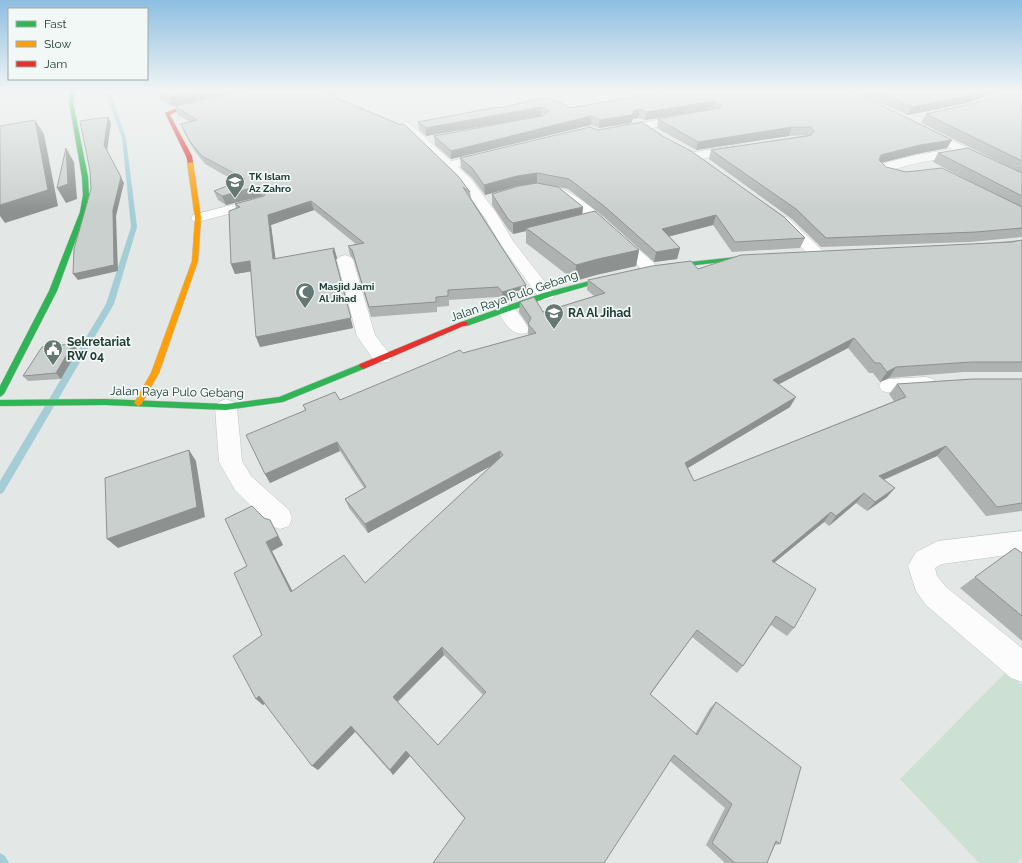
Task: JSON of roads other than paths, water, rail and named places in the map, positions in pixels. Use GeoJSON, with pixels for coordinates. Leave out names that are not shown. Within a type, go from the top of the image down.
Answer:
{"type":"FeatureCollection","features":[{"type":"Feature","properties":{"kind":"street"},"geometry":{"type":"LineString","coordinates":[[0,394],[53,291],[83,212],[86,195],[86,177],[77,130]]}},
{"type":"Feature","properties":{"kind":"street"},"geometry":{"type":"LineString","coordinates":[[138,403],[155,373],[195,261],[198,218],[188,156],[175,130]]}},
{"type":"Feature","properties":{"kind":"street"},"geometry":{"type":"LineString","coordinates":[[413,130],[429,141],[448,166],[466,182],[513,241],[546,295]]}},
{"type":"Feature","properties":{"kind":"street"},"geometry":{"type":"LineString","coordinates":[[604,133],[620,130]]}},
{"type":"Feature","properties":{"kind":"street"},"geometry":{"type":"LineString","coordinates":[[651,130],[658,135]]}},
{"type":"Feature","properties":{"kind":"street"},"geometry":{"type":"LineString","coordinates":[[923,130],[1022,180]]}},
{"type":"Feature","properties":{"kind":"street"},"geometry":{"type":"LineString","coordinates":[[709,168],[689,153],[749,147]]}},
{"type":"Feature","properties":{"kind":"street"},"geometry":{"type":"LineString","coordinates":[[916,174],[894,176],[886,173],[882,168],[916,158],[964,151]]}},
{"type":"Feature","properties":{"kind":"street"},"geometry":{"type":"LineString","coordinates":[[448,166],[504,152]]}},
{"type":"Feature","properties":{"kind":"street"},"geometry":{"type":"LineString","coordinates":[[916,158],[933,168]]}},
{"type":"Feature","properties":{"kind":"street"},"geometry":{"type":"LineString","coordinates":[[544,188],[563,193],[597,220],[644,270],[685,264],[767,257]]}},
{"type":"Feature","properties":{"kind":"street"},"geometry":{"type":"LineString","coordinates":[[481,202],[496,198]]}},
{"type":"Feature","properties":{"kind":"street"},"geometry":{"type":"LineString","coordinates":[[198,218],[262,201]]}},
{"type":"Feature","properties":{"kind":"street"},"geometry":{"type":"LineString","coordinates":[[774,214],[821,254]]}},
{"type":"Feature","properties":{"kind":"street"},"geometry":{"type":"LineString","coordinates":[[582,224],[597,220]]}},
{"type":"Feature","properties":{"kind":"street"},"geometry":{"type":"LineString","coordinates":[[802,254],[821,254]]}},
{"type":"Feature","properties":{"kind":"street"},"geometry":{"type":"LineString","coordinates":[[345,260],[366,336],[382,357]]}},
{"type":"Feature","properties":{"kind":"street","name":"Jalan Raya Pulo Gebang"},"geometry":{"type":"LineString","coordinates":[[0,403],[105,402],[226,407],[280,400],[382,357],[505,309],[546,295],[623,274]]}},
{"type":"Feature","properties":{"kind":"street"},"geometry":{"type":"LineString","coordinates":[[505,309],[520,329]]}},
{"type":"Feature","properties":{"kind":"street"},"geometry":{"type":"LineString","coordinates":[[889,386],[942,382]]}},
{"type":"Feature","properties":{"kind":"street"},"geometry":{"type":"LineString","coordinates":[[226,407],[231,462],[243,483],[280,518]]}},
{"type":"Feature","properties":{"kind":"street"},"geometry":{"type":"LineString","coordinates":[[1022,542],[938,553],[925,560],[922,566],[926,582],[936,596],[1022,668]]}},
{"type":"Feature","properties":{"kind":"waterway"},"geometry":{"type":"LineString","coordinates":[[0,490],[110,304],[134,227],[124,138],[121,130]]}},
{"type":"Feature","properties":{"kind":"place","name":"TK Islam Az Zahro"},"geometry":{"type":"Point","coordinates":[235,199]}},
{"type":"Feature","properties":{"kind":"place","name":"Masjid Jami Al Jihad"},"geometry":{"type":"Point","coordinates":[305,309]}},
{"type":"Feature","properties":{"kind":"place","name":"RA Al Jihad"},"geometry":{"type":"Point","coordinates":[554,330]}},
{"type":"Feature","properties":{"kind":"place","name":"Sekretariat RW 04"},"geometry":{"type":"Point","coordinates":[53,366]}}]}
